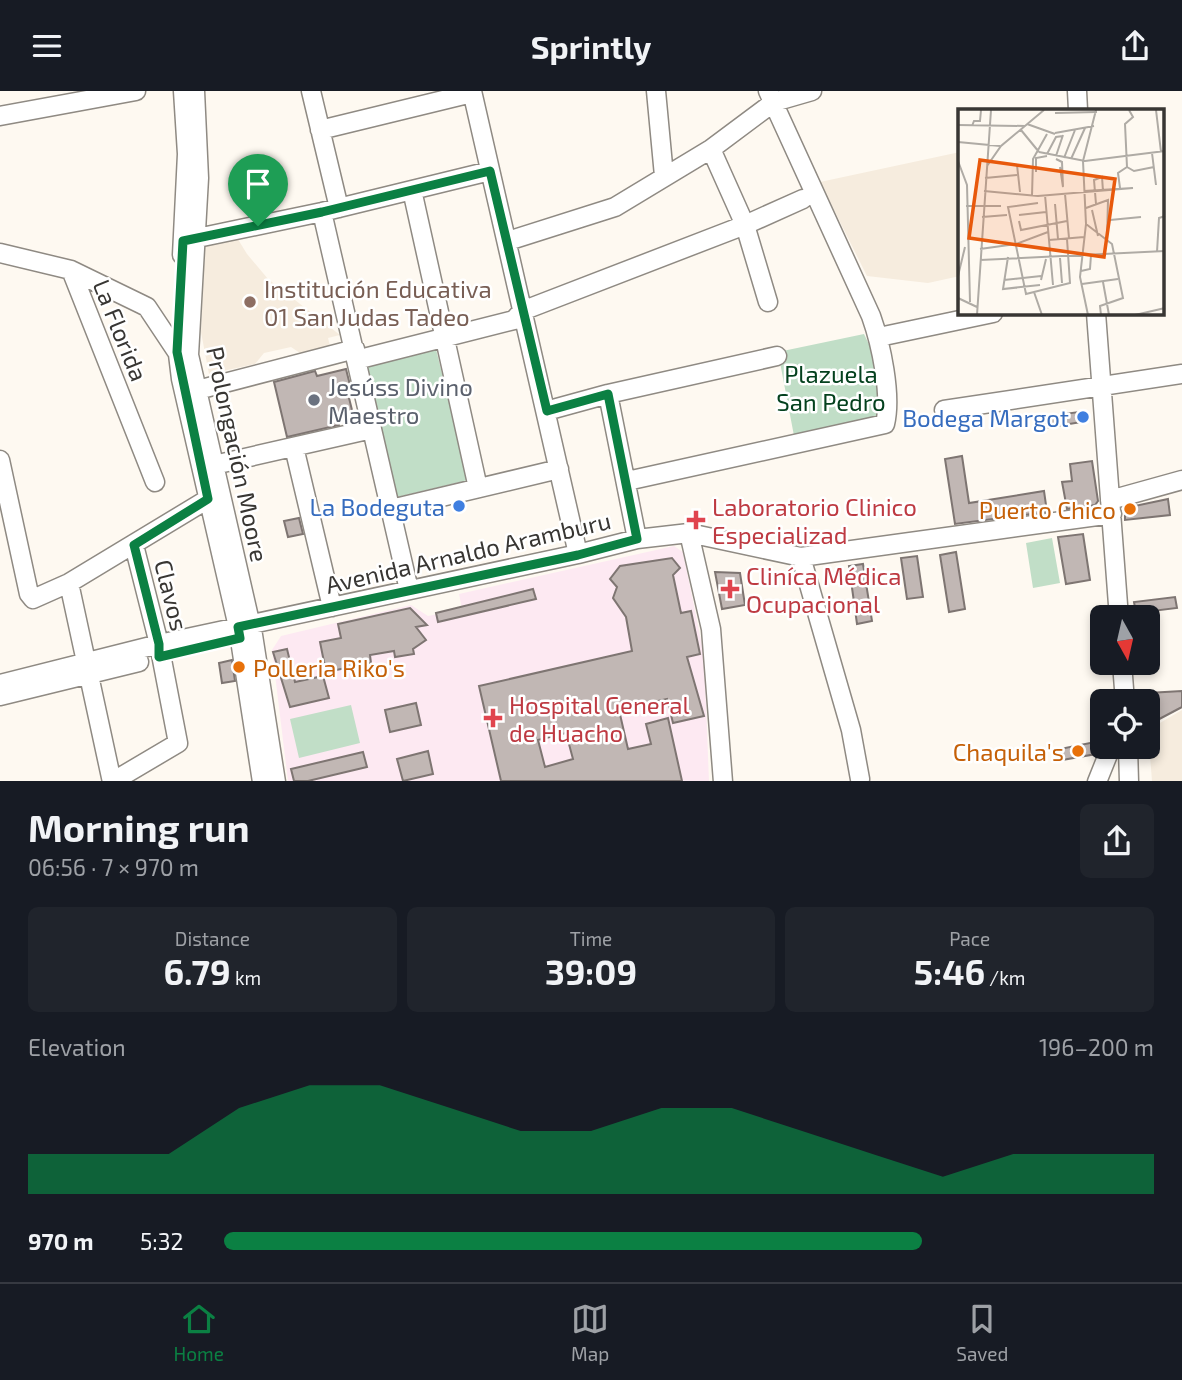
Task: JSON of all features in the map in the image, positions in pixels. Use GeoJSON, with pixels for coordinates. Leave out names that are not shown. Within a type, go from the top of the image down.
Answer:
{"type":"FeatureCollection","features":[{"type":"Feature","properties":{"kind":"street"},"geometry":{"type":"LineString","coordinates":[[0,116],[112,93],[136,91]]}},
{"type":"Feature","properties":{"kind":"street","name":"Prolongación Moore"},"geometry":{"type":"LineString","coordinates":[[183,91],[189,241],[183,353],[276,781]]}},
{"type":"Feature","properties":{"kind":"street","name":"Prolongación Moore"},"geometry":{"type":"LineString","coordinates":[[189,241],[199,177],[195,91]]}},
{"type":"Feature","properties":{"kind":"street"},"geometry":{"type":"LineString","coordinates":[[312,91],[356,355],[409,590]]}},
{"type":"Feature","properties":{"kind":"street"},"geometry":{"type":"LineString","coordinates":[[656,91],[664,177]]}},
{"type":"Feature","properties":{"kind":"street"},"geometry":{"type":"LineString","coordinates":[[508,241],[615,207],[711,149],[771,96],[812,91]]}},
{"type":"Feature","properties":{"kind":"street"},"geometry":{"type":"LineString","coordinates":[[1077,91],[1078,109]]}},
{"type":"Feature","properties":{"kind":"street"},"geometry":{"type":"LineString","coordinates":[[320,130],[472,92],[578,555]]}},
{"type":"Feature","properties":{"kind":"street"},"geometry":{"type":"LineString","coordinates":[[627,481],[885,424],[888,412],[879,337],[771,96]]}},
{"type":"Feature","properties":{"kind":"street"},"geometry":{"type":"LineString","coordinates":[[711,149],[745,225],[768,302]]}},
{"type":"Feature","properties":{"kind":"street"},"geometry":{"type":"LineString","coordinates":[[189,241],[490,171]]}},
{"type":"Feature","properties":{"kind":"street"},"geometry":{"type":"LineString","coordinates":[[412,190],[478,488]]}},
{"type":"Feature","properties":{"kind":"street"},"geometry":{"type":"LineString","coordinates":[[191,392],[514,320],[522,311],[745,225],[803,199]]}},
{"type":"Feature","properties":{"kind":"street"},"geometry":{"type":"LineString","coordinates":[[0,253],[71,270],[148,307],[183,353]]}},
{"type":"Feature","properties":{"kind":"street","name":"La Florida"},"geometry":{"type":"LineString","coordinates":[[71,270],[155,482]]}},
{"type":"Feature","properties":{"kind":"street"},"geometry":{"type":"LineString","coordinates":[[879,337],[984,315]]}},
{"type":"Feature","properties":{"kind":"street"},"geometry":{"type":"LineString","coordinates":[[1096,315],[1118,605]]}},
{"type":"Feature","properties":{"kind":"street"},"geometry":{"type":"LineString","coordinates":[[547,411],[608,394],[777,356]]}},
{"type":"Feature","properties":{"kind":"street"},"geometry":{"type":"LineString","coordinates":[[944,410],[1182,374]]}},
{"type":"Feature","properties":{"kind":"street"},"geometry":{"type":"LineString","coordinates":[[608,394],[637,539]]}},
{"type":"Feature","properties":{"kind":"street"},"geometry":{"type":"LineString","coordinates":[[207,466],[372,429]]}},
{"type":"Feature","properties":{"kind":"street"},"geometry":{"type":"LineString","coordinates":[[294,447],[332,607]]}},
{"type":"Feature","properties":{"kind":"street"},"geometry":{"type":"LineString","coordinates":[[0,460],[29,594],[33,599],[43,598],[208,499]]}},
{"type":"Feature","properties":{"kind":"street","name":"Prolongación Moore"},"geometry":{"type":"LineString","coordinates":[[207,466],[208,499],[245,631],[262,781]]}},
{"type":"Feature","properties":{"kind":"street"},"geometry":{"type":"LineString","coordinates":[[391,509],[559,469]]}},
{"type":"Feature","properties":{"kind":"street","name":"Avenida Arnaldo Aramburu"},"geometry":{"type":"LineString","coordinates":[[87,668],[245,631],[332,607],[578,555],[637,539],[689,533],[801,557],[1111,507],[1182,480]]}},
{"type":"Feature","properties":{"kind":"street"},"geometry":{"type":"LineString","coordinates":[[689,533],[711,629],[723,781]]}},
{"type":"Feature","properties":{"kind":"street","name":"Clavos"},"geometry":{"type":"LineString","coordinates":[[114,781],[178,743],[134,545]]}},
{"type":"Feature","properties":{"kind":"street"},"geometry":{"type":"LineString","coordinates":[[801,557],[851,730],[860,779]]}},
{"type":"Feature","properties":{"kind":"street"},"geometry":{"type":"LineString","coordinates":[[69,583],[87,668]]}},
{"type":"Feature","properties":{"kind":"street"},"geometry":{"type":"LineString","coordinates":[[0,684],[87,668]]}},
{"type":"Feature","properties":{"kind":"street"},"geometry":{"type":"LineString","coordinates":[[0,696],[87,668]]}},
{"type":"Feature","properties":{"kind":"street","name":"Clavos"},"geometry":{"type":"LineString","coordinates":[[87,668],[112,781]]}},
{"type":"Feature","properties":{"kind":"street"},"geometry":{"type":"LineString","coordinates":[[1097,781],[1106,759]]}},
{"type":"Feature","properties":{"kind":"street"},"geometry":{"type":"LineString","coordinates":[[1128,759],[1129,781]]}},
{"type":"Feature","properties":{"kind":"shaded area"},"geometry":{"type":"Polygon","coordinates":[[[958,152],[958,276],[928,283],[867,276],[820,182],[958,152]]]}},
{"type":"Feature","properties":{"kind":"shaded area","name":"Institución Educativa 01 San Judas Tadeo"},"geometry":{"type":"Polygon","coordinates":[[[236,236],[268,279],[340,335],[328,338],[330,346],[300,353],[291,347],[264,353],[255,364],[209,374],[201,332],[205,243],[236,236]]]}},
{"type":"Feature","properties":{"kind":"shaded area","name":"Hospital General de Huacho"},"geometry":{"type":"Polygon","coordinates":[[[674,546],[683,552],[704,655],[709,781],[288,781],[272,650],[281,636],[411,605],[428,616],[462,609],[459,594],[674,546]]]}},
{"type":"Feature","properties":{"kind":"shaded area"},"geometry":{"type":"Polygon","coordinates":[[[1182,710],[1182,781],[1152,781],[1150,759],[1160,759],[1160,723],[1182,710]]]}},
{"type":"Feature","properties":{"kind":"green space","name":"Plazuela San Pedro"},"geometry":{"type":"Polygon","coordinates":[[[864,334],[877,361],[878,417],[795,441],[778,352],[864,334]]]}},
{"type":"Feature","properties":{"kind":"green space"},"geometry":{"type":"Polygon","coordinates":[[[436,349],[468,480],[397,497],[365,368],[436,349]]]}},
{"type":"Feature","properties":{"kind":"green space"},"geometry":{"type":"Polygon","coordinates":[[[1052,538],[1060,583],[1033,588],[1026,543],[1052,538]]]}},
{"type":"Feature","properties":{"kind":"green space"},"geometry":{"type":"Polygon","coordinates":[[[351,705],[360,743],[299,758],[290,719],[351,705]]]}},
{"type":"Feature","properties":{"kind":"building","name":"Jesúss Divino Maestro"},"geometry":{"type":"Polygon","coordinates":[[[346,369],[350,385],[346,386],[353,414],[337,418],[339,425],[287,437],[274,382],[315,371],[317,376],[346,369]]]}},
{"type":"Feature","properties":{"kind":"building"},"geometry":{"type":"Polygon","coordinates":[[[1086,411],[1088,421],[1044,428],[1042,417],[1086,411]]]}},
{"type":"Feature","properties":{"kind":"building"},"geometry":{"type":"Polygon","coordinates":[[[962,456],[969,503],[1044,491],[1047,512],[955,524],[945,459],[962,456]]]}},
{"type":"Feature","properties":{"kind":"building"},"geometry":{"type":"Polygon","coordinates":[[[1092,461],[1098,501],[1095,505],[1067,509],[1062,482],[1072,481],[1070,464],[1092,461]]]}},
{"type":"Feature","properties":{"kind":"building"},"geometry":{"type":"Polygon","coordinates":[[[1168,499],[1170,515],[1125,520],[1125,508],[1168,499]]]}},
{"type":"Feature","properties":{"kind":"building"},"geometry":{"type":"Polygon","coordinates":[[[299,518],[303,534],[288,537],[284,521],[299,518]]]}},
{"type":"Feature","properties":{"kind":"building"},"geometry":{"type":"Polygon","coordinates":[[[1083,534],[1090,580],[1066,584],[1058,537],[1083,534]]]}},
{"type":"Feature","properties":{"kind":"building"},"geometry":{"type":"Polygon","coordinates":[[[956,552],[965,609],[949,612],[940,555],[956,552]]]}},
{"type":"Feature","properties":{"kind":"building"},"geometry":{"type":"Polygon","coordinates":[[[917,556],[923,597],[907,599],[901,558],[917,556]]]}},
{"type":"Feature","properties":{"kind":"building"},"geometry":{"type":"Polygon","coordinates":[[[672,558],[680,568],[673,575],[681,613],[691,611],[700,654],[687,657],[704,716],[673,723],[667,699],[619,710],[628,749],[651,744],[646,724],[668,718],[682,781],[501,781],[479,686],[632,651],[626,617],[613,598],[617,587],[610,579],[620,566],[672,558]],[[566,733],[538,740],[545,767],[573,759],[566,733]]]}},
{"type":"Feature","properties":{"kind":"building"},"geometry":{"type":"Polygon","coordinates":[[[863,564],[872,621],[857,624],[849,566],[863,564]]]}},
{"type":"Feature","properties":{"kind":"building","name":"Cliníca Médica Ocupacional"},"geometry":{"type":"Polygon","coordinates":[[[715,572],[740,573],[745,605],[722,609],[715,572]]]}},
{"type":"Feature","properties":{"kind":"building"},"geometry":{"type":"Polygon","coordinates":[[[533,589],[536,599],[438,622],[436,613],[533,589]]]}},
{"type":"Feature","properties":{"kind":"building"},"geometry":{"type":"Polygon","coordinates":[[[1175,597],[1177,608],[1160,610],[1160,605],[1135,605],[1134,602],[1175,597]]]}},
{"type":"Feature","properties":{"kind":"building"},"geometry":{"type":"Polygon","coordinates":[[[410,608],[427,625],[416,627],[426,640],[413,649],[414,654],[395,657],[394,651],[370,655],[371,663],[326,672],[320,642],[341,638],[338,624],[410,608]]]}},
{"type":"Feature","properties":{"kind":"building"},"geometry":{"type":"Polygon","coordinates":[[[287,649],[295,682],[323,676],[329,698],[290,707],[273,652],[287,649]]]}},
{"type":"Feature","properties":{"kind":"building"},"geometry":{"type":"Polygon","coordinates":[[[232,660],[235,681],[222,683],[219,663],[232,660]]]}},
{"type":"Feature","properties":{"kind":"building"},"geometry":{"type":"Polygon","coordinates":[[[1182,691],[1182,707],[1160,719],[1160,692],[1182,691]]]}},
{"type":"Feature","properties":{"kind":"building"},"geometry":{"type":"Polygon","coordinates":[[[416,703],[421,725],[390,732],[385,710],[416,703]]]}},
{"type":"Feature","properties":{"kind":"building","name":"Chaquila's"},"geometry":{"type":"Polygon","coordinates":[[[1090,743],[1090,755],[1062,760],[1060,749],[1090,743]]]}},
{"type":"Feature","properties":{"kind":"building"},"geometry":{"type":"Polygon","coordinates":[[[428,751],[433,774],[403,781],[397,759],[428,751]]]}},
{"type":"Feature","properties":{"kind":"building"},"geometry":{"type":"Polygon","coordinates":[[[363,752],[367,767],[308,781],[294,781],[291,769],[363,752]]]}},
{"type":"Feature","properties":{"kind":"place","name":"Institución Educativa 01 San Judas Tadeo"},"geometry":{"type":"Point","coordinates":[250,302]}},
{"type":"Feature","properties":{"kind":"place","name":"Jesúss Divino Maestro"},"geometry":{"type":"Point","coordinates":[314,400]}},
{"type":"Feature","properties":{"kind":"place","name":"Bodega Margot"},"geometry":{"type":"Point","coordinates":[1083,417]}},
{"type":"Feature","properties":{"kind":"place","name":"La Bodeguta"},"geometry":{"type":"Point","coordinates":[459,506]}},
{"type":"Feature","properties":{"kind":"place","name":"Puerto Chico"},"geometry":{"type":"Point","coordinates":[1130,509]}},
{"type":"Feature","properties":{"kind":"place","name":"Laboratorio Clinico Especializad"},"geometry":{"type":"Point","coordinates":[696,520]}},
{"type":"Feature","properties":{"kind":"place","name":"Cliníca Médica Ocupacional"},"geometry":{"type":"Point","coordinates":[730,589]}},
{"type":"Feature","properties":{"kind":"place","name":"Polleria Riko's"},"geometry":{"type":"Point","coordinates":[239,667]}},
{"type":"Feature","properties":{"kind":"place","name":"Hospital General de Huacho"},"geometry":{"type":"Point","coordinates":[493,718]}},
{"type":"Feature","properties":{"kind":"place","name":"Chaquila's"},"geometry":{"type":"Point","coordinates":[1078,751]}},
{"type":"Feature","properties":{"kind":"route"},"geometry":{"type":"LineString","coordinates":[[490,171],[547,411],[608,394],[637,539],[578,555],[238,627],[240,638],[159,657],[159,644],[134,545],[208,499],[177,352],[183,241],[258,226],[490,171]]}}]}
